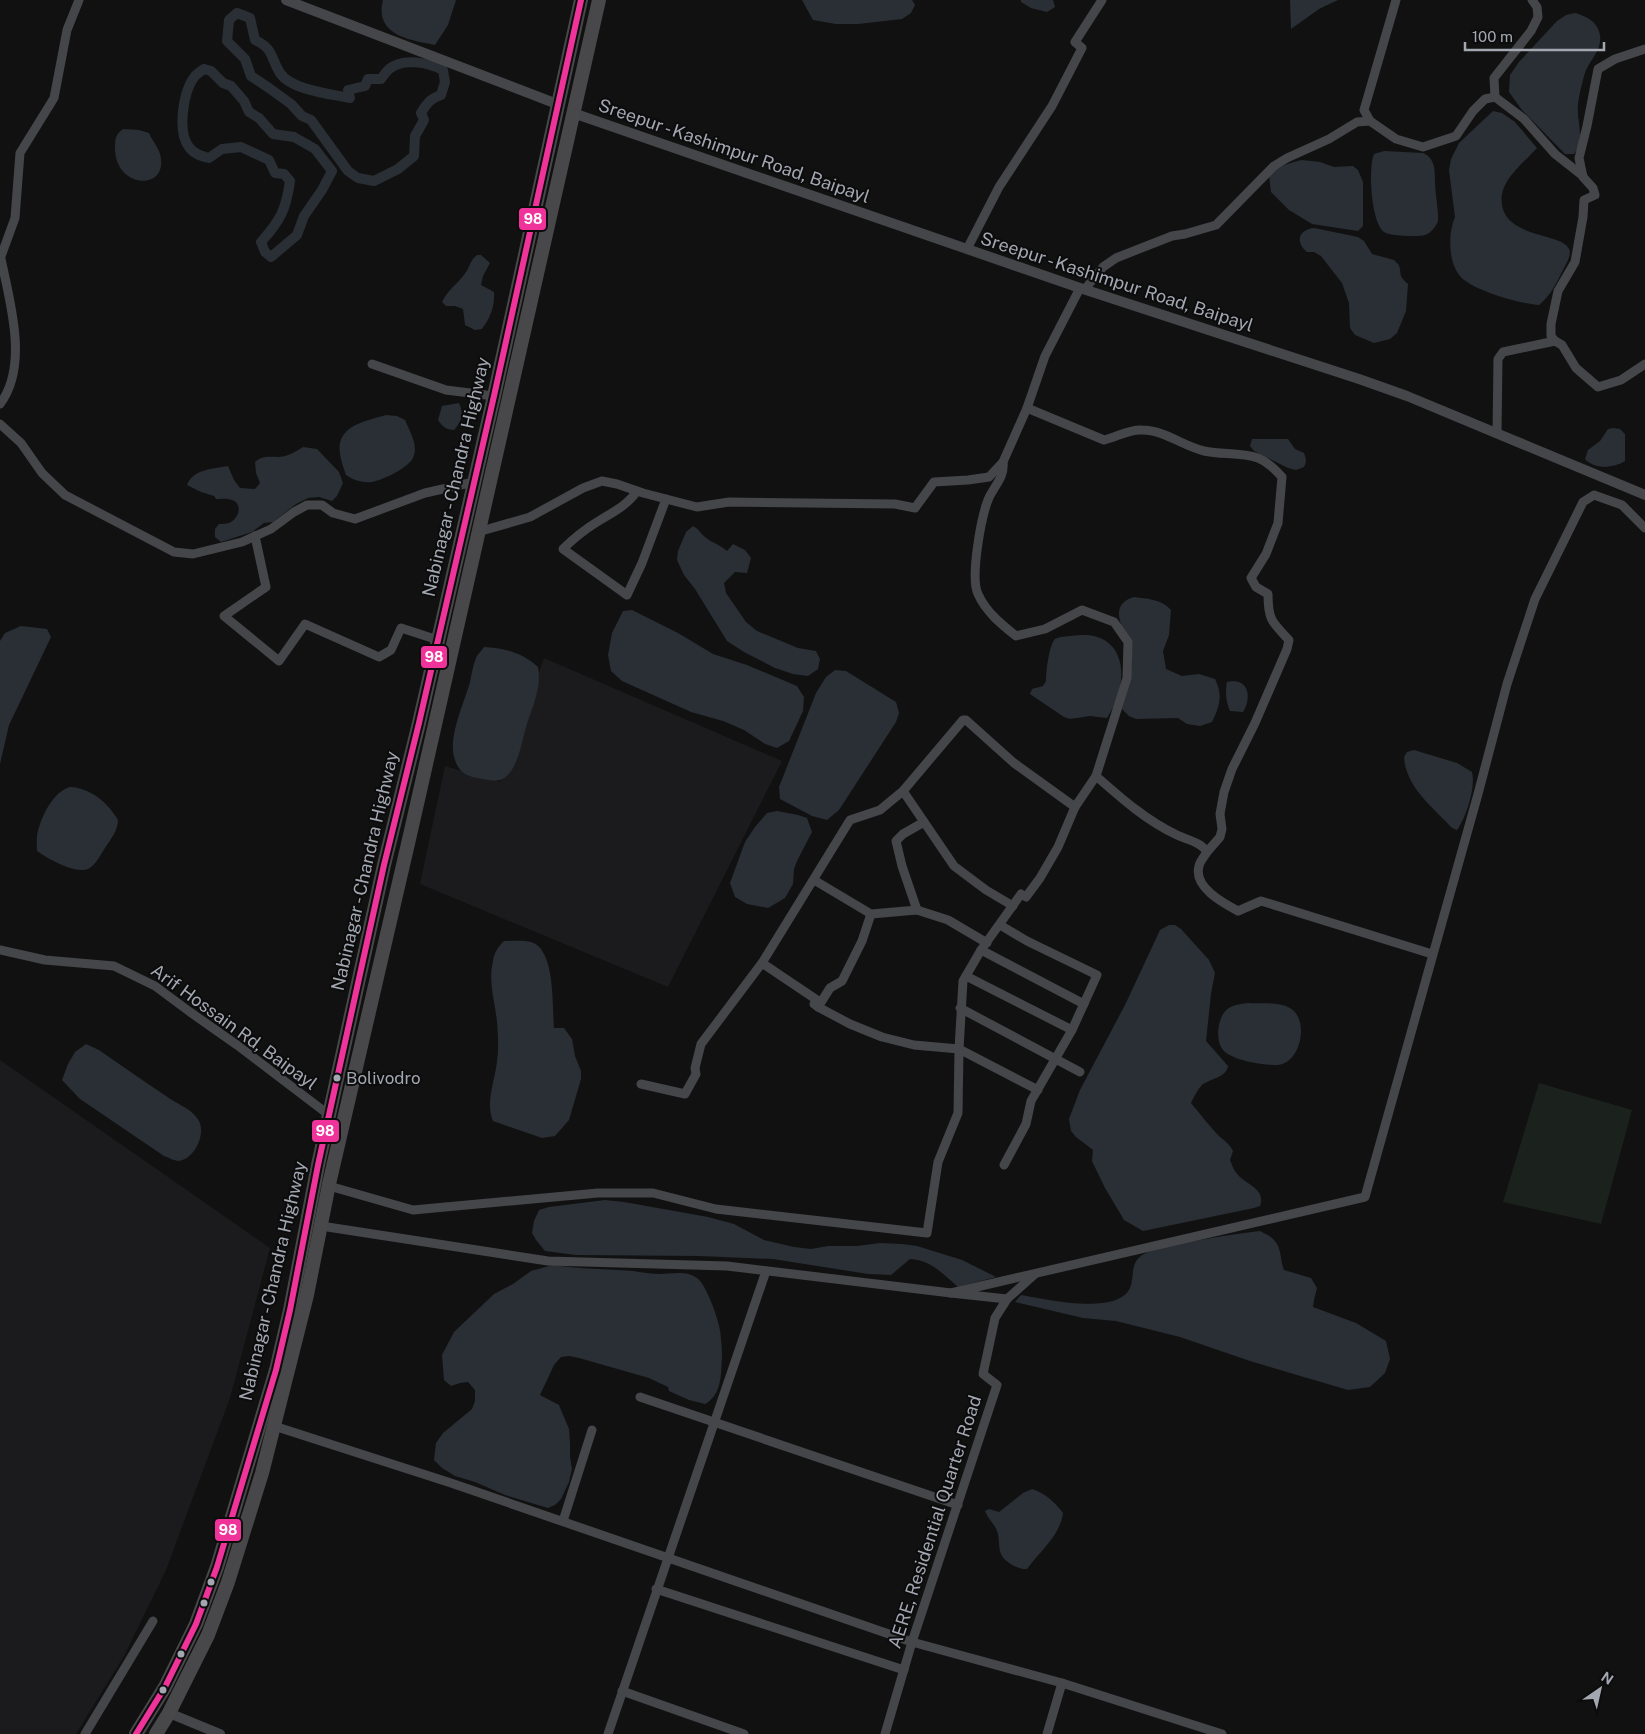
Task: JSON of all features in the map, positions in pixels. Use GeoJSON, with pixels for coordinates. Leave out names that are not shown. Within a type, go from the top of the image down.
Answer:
{"type":"FeatureCollection","features":[{"type":"Feature","properties":{"kind":"highway","name":"Nabinagar - Chandra Highway"},"geometry":{"type":"LineString","coordinates":[[136,1734],[164,1687],[196,1624],[217,1567],[276,1370],[384,865],[494,396],[581,0]]}},
{"type":"Feature","properties":{"kind":"highway","name":"Nabinagar - Chandra Highway"},"geometry":{"type":"LineString","coordinates":[[156,1734],[169,1713],[208,1635],[228,1582],[262,1473],[307,1295],[329,1186],[599,0]]}},
{"type":"Feature","properties":{"kind":"street"},"geometry":{"type":"LineString","coordinates":[[0,404],[6,396],[14,372],[14,325],[0,259],[15,218],[20,153],[54,98],[66,30],[79,0]]}},
{"type":"Feature","properties":{"kind":"street"},"geometry":{"type":"LineString","coordinates":[[286,0],[557,104]]}},
{"type":"Feature","properties":{"kind":"street"},"geometry":{"type":"LineString","coordinates":[[966,249],[999,187],[1052,106],[1082,48],[1075,42],[1102,0]]}},
{"type":"Feature","properties":{"kind":"street"},"geometry":{"type":"LineString","coordinates":[[1396,0],[1364,110],[1370,121],[1396,139],[1423,147],[1456,136],[1473,111],[1485,99],[1495,97],[1524,119],[1555,154],[1583,176],[1593,188],[1595,195],[1584,200],[1575,262],[1558,291],[1551,324],[1551,336],[1562,346],[1576,368],[1598,386],[1621,380],[1645,364]]}},
{"type":"Feature","properties":{"kind":"street"},"geometry":{"type":"LineString","coordinates":[[1495,97],[1494,78],[1531,31],[1538,17],[1537,7],[1532,0]]}},
{"type":"Feature","properties":{"kind":"street"},"geometry":{"type":"LineString","coordinates":[[1583,176],[1579,158],[1598,69],[1615,59],[1645,49]]}},
{"type":"Feature","properties":{"kind":"street","name":"Sreepur - Kashimpur Road, Baipayl"},"geometry":{"type":"LineString","coordinates":[[573,113],[1083,289],[1407,396],[1645,495]]}},
{"type":"Feature","properties":{"kind":"street"},"geometry":{"type":"LineString","coordinates":[[478,532],[530,517],[583,488],[602,482],[617,484],[697,507],[729,502],[773,502],[896,504],[915,508],[934,482],[989,477],[1002,462],[1027,408],[1046,356],[1083,289],[1103,267],[1116,258],[1172,236],[1216,224],[1274,166],[1329,139],[1357,122],[1370,121]]}},
{"type":"Feature","properties":{"kind":"street"},"geometry":{"type":"LineString","coordinates":[[1496,433],[1498,359],[1503,352],[1555,341]]}},
{"type":"Feature","properties":{"kind":"street"},"geometry":{"type":"LineString","coordinates":[[372,364],[446,390],[494,396]]}},
{"type":"Feature","properties":{"kind":"street"},"geometry":{"type":"LineString","coordinates":[[1027,408],[1104,440],[1132,430],[1153,431],[1204,451],[1235,453],[1258,458],[1272,466],[1282,477],[1278,523],[1266,554],[1251,578],[1256,587],[1268,594],[1268,609],[1272,623],[1289,640],[1287,650],[1259,715],[1232,769],[1224,792],[1220,814],[1222,829],[1220,837],[1207,852],[1199,866],[1201,883],[1222,902],[1238,911],[1261,901],[1432,954],[1507,684],[1535,599],[1583,502],[1594,495],[1622,504],[1645,528]]}},
{"type":"Feature","properties":{"kind":"street"},"geometry":{"type":"LineString","coordinates":[[0,424],[20,443],[42,472],[65,496],[174,552],[193,554],[242,542],[271,529],[307,505],[322,504],[332,513],[355,519],[425,494],[474,482]]}},
{"type":"Feature","properties":{"kind":"street"},"geometry":{"type":"LineString","coordinates":[[329,1186],[413,1210],[598,1193],[653,1193],[716,1208],[927,1233],[938,1162],[958,1113],[960,1008],[963,981],[1021,894],[1026,896],[1040,878],[1058,847],[1075,807],[1096,776],[1127,678],[1128,642],[1114,622],[1082,610],[1045,629],[1016,636],[996,620],[976,593],[976,548],[988,500],[1003,473],[1002,462]]}},
{"type":"Feature","properties":{"kind":"street"},"geometry":{"type":"LineString","coordinates":[[636,491],[632,498],[616,511],[585,530],[563,549],[626,595],[642,563],[666,499]]}},
{"type":"Feature","properties":{"kind":"street"},"geometry":{"type":"LineString","coordinates":[[254,536],[266,588],[224,616],[279,661],[305,624],[379,657],[391,650],[401,628],[438,640]]}},
{"type":"Feature","properties":{"kind":"street"},"geometry":{"type":"LineString","coordinates":[[641,1084],[686,1094],[696,1074],[695,1068],[701,1044],[762,963],[850,820],[880,810],[902,791],[963,720],[966,720],[1014,763],[1075,807]]}},
{"type":"Feature","properties":{"kind":"street"},"geometry":{"type":"LineString","coordinates":[[1096,776],[1145,817],[1176,834],[1204,846],[1207,852]]}},
{"type":"Feature","properties":{"kind":"street"},"geometry":{"type":"LineString","coordinates":[[902,791],[954,866],[986,890],[1013,906]]}},
{"type":"Feature","properties":{"kind":"street"},"geometry":{"type":"LineString","coordinates":[[917,910],[902,866],[896,841],[903,834],[924,822]]}},
{"type":"Feature","properties":{"kind":"street"},"geometry":{"type":"LineString","coordinates":[[814,880],[871,914],[917,910],[948,920],[984,947],[1084,1004]]}},
{"type":"Feature","properties":{"kind":"street"},"geometry":{"type":"LineString","coordinates":[[818,1008],[830,988],[842,981],[862,941],[871,914]]}},
{"type":"Feature","properties":{"kind":"street"},"geometry":{"type":"LineString","coordinates":[[1000,925],[1027,941],[1097,976],[1057,1059],[1031,1101],[1026,1124],[1004,1165]]}},
{"type":"Feature","properties":{"kind":"street","name":"Arif Hossain Rd, Baipayl"},"geometry":{"type":"LineString","coordinates":[[0,950],[45,960],[114,966],[155,986],[238,1045],[329,1116]]}},
{"type":"Feature","properties":{"kind":"street","name":"AERE, Residential Quarter Road"},"geometry":{"type":"LineString","coordinates":[[951,1293],[1365,1197],[1432,954]]}},
{"type":"Feature","properties":{"kind":"street"},"geometry":{"type":"LineString","coordinates":[[762,963],[817,1000],[814,1004],[818,1008],[850,1024],[882,1038],[914,1045],[959,1049],[1038,1090]]}},
{"type":"Feature","properties":{"kind":"street"},"geometry":{"type":"LineString","coordinates":[[966,976],[1072,1030]]}},
{"type":"Feature","properties":{"kind":"street"},"geometry":{"type":"LineString","coordinates":[[960,1008],[1080,1072]]}},
{"type":"Feature","properties":{"kind":"street"},"geometry":{"type":"LineString","coordinates":[[321,1226],[548,1260],[727,1266],[1007,1299]]}},
{"type":"Feature","properties":{"kind":"street"},"geometry":{"type":"LineString","coordinates":[[608,1734],[766,1271]]}},
{"type":"Feature","properties":{"kind":"street","name":"AERE, Residential Quarter Road"},"geometry":{"type":"LineString","coordinates":[[887,1733],[912,1642],[998,1384],[983,1374],[995,1318],[1007,1299],[1036,1273]]}},
{"type":"Feature","properties":{"kind":"street"},"geometry":{"type":"LineString","coordinates":[[640,1397],[958,1505]]}},
{"type":"Feature","properties":{"kind":"street"},"geometry":{"type":"LineString","coordinates":[[274,1426],[564,1522],[912,1642],[1062,1683],[1198,1731],[1222,1734]]}},
{"type":"Feature","properties":{"kind":"street"},"geometry":{"type":"LineString","coordinates":[[564,1522],[592,1430]]}},
{"type":"Feature","properties":{"kind":"street"},"geometry":{"type":"LineString","coordinates":[[656,1589],[904,1670]]}},
{"type":"Feature","properties":{"kind":"street"},"geometry":{"type":"LineString","coordinates":[[85,1734],[153,1621]]}},
{"type":"Feature","properties":{"kind":"street"},"geometry":{"type":"LineString","coordinates":[[1047,1734],[1062,1683]]}},
{"type":"Feature","properties":{"kind":"street"},"geometry":{"type":"LineString","coordinates":[[622,1691],[744,1734]]}},
{"type":"Feature","properties":{"kind":"street"},"geometry":{"type":"LineString","coordinates":[[169,1713],[220,1734]]}},
{"type":"Feature","properties":{"kind":"shaded area"},"geometry":{"type":"Polygon","coordinates":[[[383,0],[456,0],[448,25],[435,45],[405,38],[389,28],[384,21],[382,12],[383,0]]]}},
{"type":"Feature","properties":{"kind":"shaded area"},"geometry":{"type":"Polygon","coordinates":[[[802,0],[912,0],[915,5],[911,13],[902,19],[858,24],[836,24],[813,20],[802,0]]]}},
{"type":"Feature","properties":{"kind":"shaded area"},"geometry":{"type":"Polygon","coordinates":[[[1021,0],[1053,0],[1055,7],[1047,12],[1031,8],[1021,2],[1021,0]]]}},
{"type":"Feature","properties":{"kind":"shaded area"},"geometry":{"type":"Polygon","coordinates":[[[1290,0],[1338,0],[1319,9],[1291,29],[1290,0]]]}},
{"type":"Feature","properties":{"kind":"shaded area"},"geometry":{"type":"Polygon","coordinates":[[[1575,13],[1594,23],[1599,30],[1600,45],[1586,70],[1580,92],[1578,110],[1580,136],[1578,148],[1574,154],[1565,154],[1522,110],[1509,92],[1510,75],[1519,62],[1557,21],[1566,15],[1575,13]]]}},
{"type":"Feature","properties":{"kind":"shaded area"},"geometry":{"type":"Polygon","coordinates":[[[1493,111],[1502,113],[1515,122],[1537,148],[1505,185],[1502,193],[1504,212],[1518,227],[1565,244],[1570,251],[1568,260],[1555,285],[1539,305],[1509,299],[1474,286],[1460,276],[1451,255],[1450,239],[1455,217],[1449,170],[1451,159],[1459,143],[1493,111]]]}},
{"type":"Feature","properties":{"kind":"shaded area"},"geometry":{"type":"Polygon","coordinates":[[[123,129],[149,133],[160,154],[161,166],[157,175],[142,181],[132,178],[124,172],[118,163],[115,149],[117,135],[123,129]]]}},
{"type":"Feature","properties":{"kind":"shaded area"},"geometry":{"type":"Polygon","coordinates":[[[1384,151],[1423,153],[1432,161],[1435,173],[1438,221],[1427,234],[1410,236],[1392,234],[1384,232],[1380,227],[1374,207],[1371,170],[1374,154],[1384,151]]]}},
{"type":"Feature","properties":{"kind":"shaded area"},"geometry":{"type":"Polygon","coordinates":[[[1302,160],[1320,162],[1334,167],[1353,166],[1358,170],[1363,182],[1363,226],[1358,231],[1312,224],[1289,210],[1271,192],[1269,175],[1284,165],[1302,160]]]}},
{"type":"Feature","properties":{"kind":"shaded area"},"geometry":{"type":"Polygon","coordinates":[[[1314,228],[1358,237],[1364,241],[1372,254],[1394,260],[1399,265],[1402,277],[1408,284],[1406,311],[1397,333],[1390,339],[1374,343],[1355,335],[1350,328],[1349,303],[1342,283],[1321,256],[1314,252],[1307,252],[1301,244],[1300,237],[1304,231],[1314,228]]]}},
{"type":"Feature","properties":{"kind":"shaded area"},"geometry":{"type":"Polygon","coordinates":[[[477,255],[481,255],[490,263],[483,276],[481,285],[494,292],[494,297],[493,307],[487,321],[482,329],[475,330],[465,325],[463,309],[455,306],[446,306],[442,302],[477,255]]]}},
{"type":"Feature","properties":{"kind":"shaded area"},"geometry":{"type":"Polygon","coordinates":[[[459,403],[462,414],[459,424],[454,430],[446,428],[438,420],[442,406],[459,403]]]}},
{"type":"Feature","properties":{"kind":"shaded area"},"geometry":{"type":"Polygon","coordinates":[[[386,415],[397,416],[405,420],[414,444],[415,453],[413,458],[401,469],[377,481],[361,482],[349,477],[346,475],[340,455],[342,437],[347,431],[358,424],[386,415]]]}},
{"type":"Feature","properties":{"kind":"shaded area"},"geometry":{"type":"Polygon","coordinates":[[[1608,429],[1620,429],[1625,434],[1625,461],[1605,467],[1589,463],[1585,459],[1588,450],[1600,441],[1608,429]]]}},
{"type":"Feature","properties":{"kind":"shaded area"},"geometry":{"type":"Polygon","coordinates":[[[1252,439],[1288,439],[1295,449],[1304,453],[1306,463],[1304,467],[1296,470],[1288,468],[1254,451],[1250,446],[1252,439]]]}},
{"type":"Feature","properties":{"kind":"shaded area"},"geometry":{"type":"Polygon","coordinates":[[[303,447],[317,449],[339,472],[343,483],[337,496],[332,501],[319,497],[308,498],[296,504],[273,522],[264,523],[252,532],[221,542],[215,537],[215,529],[219,524],[230,523],[234,520],[239,511],[238,504],[230,499],[216,499],[214,496],[187,485],[190,480],[204,471],[228,466],[240,488],[255,489],[260,483],[256,473],[255,462],[266,457],[285,456],[303,447]]]}},
{"type":"Feature","properties":{"kind":"shaded area"},"geometry":{"type":"Polygon","coordinates":[[[693,526],[703,536],[727,551],[733,544],[745,550],[751,558],[747,573],[735,572],[724,583],[726,593],[746,622],[757,631],[798,648],[816,651],[820,659],[818,669],[808,676],[793,674],[775,668],[727,641],[695,589],[684,575],[677,560],[678,551],[686,532],[693,526]]]}},
{"type":"Feature","properties":{"kind":"shaded area"},"geometry":{"type":"Polygon","coordinates":[[[1134,597],[1159,602],[1171,610],[1169,635],[1163,651],[1166,669],[1182,676],[1199,674],[1215,679],[1220,700],[1212,722],[1200,726],[1187,724],[1178,718],[1136,719],[1129,716],[1122,709],[1130,677],[1132,658],[1119,616],[1120,608],[1124,602],[1134,597]]]}},
{"type":"Feature","properties":{"kind":"shaded area"},"geometry":{"type":"Polygon","coordinates":[[[632,610],[678,633],[713,654],[747,665],[797,686],[804,697],[803,711],[789,741],[777,748],[765,744],[744,730],[723,721],[691,712],[622,681],[611,671],[608,655],[612,633],[623,611],[632,610]]]}},
{"type":"Feature","properties":{"kind":"shaded area"},"geometry":{"type":"Polygon","coordinates":[[[21,626],[47,629],[51,637],[9,725],[0,764],[0,641],[5,633],[21,626]]]}},
{"type":"Feature","properties":{"kind":"shaded area"},"geometry":{"type":"Polygon","coordinates":[[[1087,635],[1101,639],[1112,646],[1118,656],[1121,680],[1114,707],[1107,718],[1090,716],[1070,719],[1030,694],[1032,689],[1043,686],[1046,681],[1047,665],[1055,639],[1065,636],[1087,635]]]}},
{"type":"Feature","properties":{"kind":"shaded area"},"geometry":{"type":"Polygon","coordinates":[[[484,647],[506,650],[526,658],[538,667],[539,675],[536,697],[515,765],[506,777],[497,781],[473,777],[463,772],[456,764],[453,751],[457,721],[470,682],[474,662],[484,647]]]}},
{"type":"Feature","properties":{"kind":"shaded area"},"geometry":{"type":"Polygon","coordinates":[[[544,658],[782,761],[668,987],[420,884],[445,766],[500,782],[544,658]]]}},
{"type":"Feature","properties":{"kind":"shaded area"},"geometry":{"type":"Polygon","coordinates":[[[835,670],[846,671],[896,702],[899,713],[896,722],[839,810],[827,820],[812,816],[780,799],[779,787],[816,693],[826,677],[835,670]]]}},
{"type":"Feature","properties":{"kind":"shaded area"},"geometry":{"type":"Polygon","coordinates":[[[1232,681],[1246,687],[1248,696],[1243,712],[1230,711],[1226,697],[1226,686],[1227,682],[1232,681]]]}},
{"type":"Feature","properties":{"kind":"shaded area"},"geometry":{"type":"Polygon","coordinates":[[[1414,750],[1457,763],[1472,772],[1473,786],[1469,802],[1464,818],[1457,830],[1452,828],[1415,788],[1406,768],[1404,757],[1407,752],[1414,750]]]}},
{"type":"Feature","properties":{"kind":"shaded area"},"geometry":{"type":"Polygon","coordinates":[[[70,787],[92,793],[104,802],[118,820],[112,838],[96,862],[88,869],[83,870],[69,868],[37,851],[37,833],[46,811],[59,793],[70,787]]]}},
{"type":"Feature","properties":{"kind":"shaded area"},"geometry":{"type":"Polygon","coordinates":[[[777,811],[807,818],[812,832],[797,861],[794,869],[793,884],[785,898],[768,908],[747,904],[735,897],[730,883],[745,842],[767,813],[777,811]]]}},
{"type":"Feature","properties":{"kind":"shaded area"},"geometry":{"type":"Polygon","coordinates":[[[1169,925],[1175,925],[1181,929],[1209,960],[1215,973],[1206,1041],[1228,1066],[1224,1073],[1202,1085],[1191,1103],[1231,1148],[1233,1151],[1230,1160],[1234,1170],[1242,1179],[1258,1191],[1261,1200],[1260,1206],[1254,1208],[1143,1231],[1124,1220],[1092,1161],[1093,1150],[1071,1131],[1069,1119],[1080,1090],[1125,1005],[1160,930],[1169,925]]]}},
{"type":"Feature","properties":{"kind":"shaded area"},"geometry":{"type":"Polygon","coordinates":[[[504,941],[531,942],[539,947],[545,956],[551,980],[554,1028],[564,1028],[572,1039],[575,1056],[581,1071],[581,1079],[569,1120],[555,1136],[542,1138],[493,1121],[491,1114],[490,1099],[498,1056],[492,969],[495,953],[504,941]]]}},
{"type":"Feature","properties":{"kind":"shaded area"},"geometry":{"type":"Polygon","coordinates":[[[1248,1003],[1280,1004],[1290,1008],[1296,1014],[1300,1021],[1300,1040],[1292,1057],[1285,1063],[1277,1065],[1250,1062],[1230,1055],[1222,1048],[1219,1042],[1218,1029],[1222,1017],[1231,1007],[1248,1003]]]}},
{"type":"Feature","properties":{"kind":"shaded area"},"geometry":{"type":"Polygon","coordinates":[[[86,1044],[99,1050],[194,1114],[200,1123],[201,1130],[198,1144],[190,1155],[179,1161],[164,1156],[80,1099],[62,1080],[75,1052],[86,1044]]]}},
{"type":"Feature","properties":{"kind":"shaded area"},"geometry":{"type":"Polygon","coordinates":[[[0,1060],[270,1248],[230,1398],[166,1570],[124,1656],[76,1734],[0,1734],[0,1060]]]}},
{"type":"Feature","properties":{"kind":"shaded area"},"geometry":{"type":"Polygon","coordinates":[[[1539,1083],[1632,1110],[1601,1224],[1503,1202],[1539,1083]]]}},
{"type":"Feature","properties":{"kind":"shaded area"},"geometry":{"type":"Polygon","coordinates":[[[605,1200],[708,1217],[734,1224],[764,1240],[794,1247],[811,1249],[828,1246],[857,1246],[880,1243],[917,1246],[962,1260],[996,1277],[958,1287],[930,1265],[910,1259],[891,1275],[868,1274],[773,1259],[576,1255],[545,1251],[532,1233],[534,1221],[539,1210],[605,1200]]]}},
{"type":"Feature","properties":{"kind":"shaded area"},"geometry":{"type":"Polygon","coordinates":[[[1260,1231],[1277,1243],[1284,1270],[1311,1278],[1317,1288],[1313,1307],[1356,1323],[1386,1341],[1390,1359],[1385,1373],[1370,1387],[1348,1390],[1250,1361],[1180,1337],[1116,1321],[1083,1318],[1015,1302],[1021,1295],[1080,1304],[1096,1304],[1111,1301],[1123,1297],[1130,1288],[1134,1265],[1139,1257],[1146,1253],[1186,1243],[1260,1231]]]}},
{"type":"Feature","properties":{"kind":"shaded area"},"geometry":{"type":"Polygon","coordinates":[[[553,1265],[657,1274],[684,1273],[697,1278],[708,1294],[714,1310],[720,1330],[722,1356],[718,1390],[711,1400],[705,1404],[689,1400],[669,1391],[668,1387],[649,1378],[579,1358],[561,1357],[554,1365],[540,1395],[559,1405],[569,1429],[572,1469],[569,1482],[561,1499],[555,1505],[548,1508],[505,1495],[455,1476],[442,1468],[434,1460],[436,1443],[443,1433],[472,1409],[475,1401],[475,1390],[468,1382],[451,1386],[444,1380],[442,1355],[454,1332],[494,1294],[513,1284],[531,1271],[553,1265]]]}},
{"type":"Feature","properties":{"kind":"shaded area"},"geometry":{"type":"Polygon","coordinates":[[[1032,1489],[1049,1498],[1063,1513],[1054,1536],[1027,1569],[1024,1569],[1012,1565],[1005,1560],[1000,1551],[997,1531],[985,1511],[989,1509],[999,1512],[1023,1493],[1032,1489]]]}},
{"type":"Feature","properties":{"kind":"waterway"},"geometry":{"type":"LineString","coordinates":[[237,13],[250,18],[255,40],[269,50],[285,79],[293,84],[312,90],[350,98],[348,90],[365,86],[368,79],[381,79],[395,65],[416,62],[443,70],[445,82],[441,95],[429,102],[421,113],[424,120],[415,136],[414,156],[398,169],[374,181],[358,178],[348,171],[311,120],[302,116],[291,104],[251,76],[245,59],[227,41],[229,20],[237,13]]}},
{"type":"Feature","properties":{"kind":"waterway"},"geometry":{"type":"LineString","coordinates":[[204,69],[211,71],[223,83],[231,86],[244,101],[249,112],[259,118],[273,134],[294,137],[315,149],[332,171],[322,190],[304,216],[297,235],[271,257],[265,252],[261,242],[273,228],[284,208],[290,181],[284,174],[275,173],[269,160],[241,147],[222,149],[209,158],[195,153],[189,147],[183,132],[183,111],[187,91],[195,76],[204,69]]}},
{"type":"Feature","properties":{"kind":"transit line","name":"98"},"geometry":{"type":"LineString","coordinates":[[136,1734],[165,1687],[196,1624],[217,1567],[276,1370],[290,1310],[318,1165],[384,865],[419,723],[494,396],[581,0]]}},
{"type":"Feature","properties":{"kind":"place","name":"Bolivodro"},"geometry":{"type":"Point","coordinates":[337,1078]}}]}
